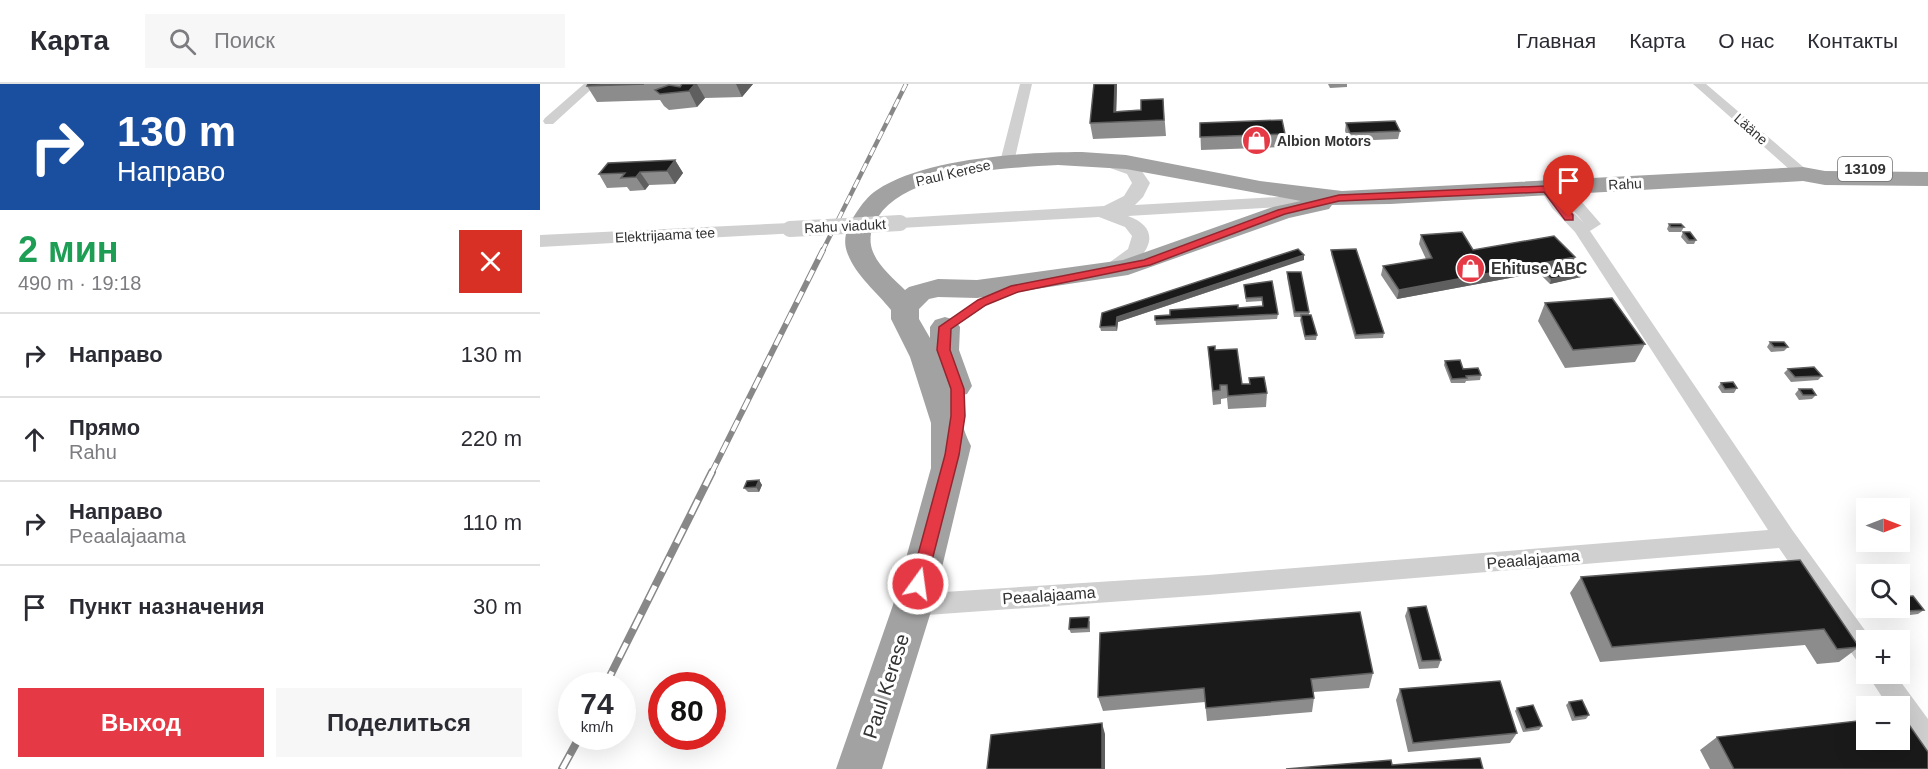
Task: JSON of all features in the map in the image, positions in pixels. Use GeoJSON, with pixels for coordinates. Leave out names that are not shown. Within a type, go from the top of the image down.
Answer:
{"type":"FeatureCollection","features":[{"type":"Feature","properties":{"kind":"highway"},"geometry":{"type":"LineString","coordinates":[[1007,162],[1102,159],[1138,164],[1245,187],[1339,198]]}},
{"type":"Feature","properties":{"kind":"highway","name":"Paul Kerese"},"geometry":{"type":"LineString","coordinates":[[944,484],[932,473],[932,421],[926,397],[858,264],[861,226],[873,205],[884,195],[899,187],[944,173],[1007,162]]}},
{"type":"Feature","properties":{"kind":"highway","name":"Rahu"},"geometry":{"type":"LineString","coordinates":[[1803,174],[1828,169],[1928,171]]}},
{"type":"Feature","properties":{"kind":"highway","name":"Rahu"},"geometry":{"type":"LineString","coordinates":[[1339,198],[1803,174],[1825,178],[1928,179]]}},
{"type":"Feature","properties":{"kind":"highway"},"geometry":{"type":"LineString","coordinates":[[953,304],[919,293],[906,316],[922,329],[953,304],[1068,276],[1146,262],[1282,212],[1339,198]]}},
{"type":"Feature","properties":{"kind":"highway"},"geometry":{"type":"LineString","coordinates":[[859,251],[891,274],[953,304]]}},
{"type":"Feature","properties":{"kind":"highway","name":"Paul Kerese"},"geometry":{"type":"LineString","coordinates":[[859,251],[875,278],[897,297],[925,357],[947,423],[944,484]]}},
{"type":"Feature","properties":{"kind":"highway","name":"Paul Kerese"},"geometry":{"type":"LineString","coordinates":[[859,769],[912,605],[952,455],[958,404],[957,389],[944,350],[953,304]]}},
{"type":"Feature","properties":{"kind":"street"},"geometry":{"type":"LineString","coordinates":[[549,121],[591,84]]}},
{"type":"Feature","properties":{"kind":"street","name":"Paul Kerese"},"geometry":{"type":"LineString","coordinates":[[1007,162],[1026,84]]}},
{"type":"Feature","properties":{"kind":"street","name":"Lääne"},"geometry":{"type":"LineString","coordinates":[[1699,84],[1803,174]]}},
{"type":"Feature","properties":{"kind":"street"},"geometry":{"type":"LineString","coordinates":[[1095,212],[1117,207],[1133,199],[1142,183],[1133,171],[1102,159]]}},
{"type":"Feature","properties":{"kind":"street"},"geometry":{"type":"LineString","coordinates":[[1556,188],[1594,224],[1581,229],[1785,538],[1856,639]]}},
{"type":"Feature","properties":{"kind":"street","name":"13109"},"geometry":{"type":"LineString","coordinates":[[1095,212],[1339,198]]}},
{"type":"Feature","properties":{"kind":"street"},"geometry":{"type":"LineString","coordinates":[[1095,212],[1131,223],[1141,236],[1138,251],[1109,270]]}},
{"type":"Feature","properties":{"kind":"street","name":"Rahu viadukt"},"geometry":{"type":"LineString","coordinates":[[790,229],[1095,212]]}},
{"type":"Feature","properties":{"kind":"street","name":"Elektrijaama tee"},"geometry":{"type":"LineString","coordinates":[[540,241],[790,229]]}},
{"type":"Feature","properties":{"kind":"street","name":"Peaalajaama"},"geometry":{"type":"LineString","coordinates":[[912,605],[1208,585],[1785,538]]}},
{"type":"Feature","properties":{"kind":"street"},"geometry":{"type":"LineString","coordinates":[[1887,684],[1928,742]]}},
{"type":"Feature","properties":{"kind":"building"},"geometry":{"type":"Polygon","coordinates":[[[588,84],[644,84],[587,86],[588,84]]]}},
{"type":"Feature","properties":{"kind":"building"},"geometry":{"type":"Polygon","coordinates":[[[682,84],[695,84],[689,91],[660,94],[655,90],[669,85],[680,87],[682,84]]]}},
{"type":"Feature","properties":{"kind":"building"},"geometry":{"type":"Polygon","coordinates":[[[1094,84],[1115,84],[1114,112],[1141,110],[1141,100],[1163,99],[1164,120],[1090,123],[1094,84]]]}},
{"type":"Feature","properties":{"kind":"building"},"geometry":{"type":"Polygon","coordinates":[[[1282,120],[1285,134],[1200,137],[1200,123],[1282,120]]]}},
{"type":"Feature","properties":{"kind":"building"},"geometry":{"type":"Polygon","coordinates":[[[1395,121],[1400,131],[1350,133],[1346,123],[1395,121]]]}},
{"type":"Feature","properties":{"kind":"building"},"geometry":{"type":"Polygon","coordinates":[[[675,160],[667,171],[640,172],[636,177],[621,178],[625,173],[599,174],[608,163],[675,160]]]}},
{"type":"Feature","properties":{"kind":"building"},"geometry":{"type":"Polygon","coordinates":[[[1669,224],[1681,224],[1684,227],[1671,227],[1669,224]]]}},
{"type":"Feature","properties":{"kind":"building"},"geometry":{"type":"Polygon","coordinates":[[[1462,232],[1473,250],[1554,236],[1575,257],[1399,290],[1383,266],[1432,258],[1421,235],[1462,232]]]}},
{"type":"Feature","properties":{"kind":"building"},"geometry":{"type":"Polygon","coordinates":[[[1683,232],[1690,232],[1696,240],[1689,240],[1683,232]]]}},
{"type":"Feature","properties":{"kind":"building"},"geometry":{"type":"Polygon","coordinates":[[[1298,249],[1304,255],[1117,317],[1116,326],[1100,327],[1102,313],[1298,249]]]}},
{"type":"Feature","properties":{"kind":"building"},"geometry":{"type":"Polygon","coordinates":[[[1356,249],[1384,333],[1356,335],[1331,250],[1356,249]]]}},
{"type":"Feature","properties":{"kind":"building"},"geometry":{"type":"Polygon","coordinates":[[[1573,264],[1583,273],[1551,279],[1542,270],[1573,264]]]}},
{"type":"Feature","properties":{"kind":"building"},"geometry":{"type":"Polygon","coordinates":[[[1287,272],[1301,272],[1309,312],[1295,312],[1287,272]]]}},
{"type":"Feature","properties":{"kind":"building"},"geometry":{"type":"Polygon","coordinates":[[[1272,281],[1278,314],[1155,320],[1155,316],[1170,315],[1170,310],[1238,305],[1238,308],[1263,306],[1262,297],[1246,298],[1244,285],[1272,281]]]}},
{"type":"Feature","properties":{"kind":"building"},"geometry":{"type":"Polygon","coordinates":[[[1612,298],[1645,344],[1573,350],[1545,303],[1612,298]]]}},
{"type":"Feature","properties":{"kind":"building"},"geometry":{"type":"Polygon","coordinates":[[[1301,315],[1311,315],[1317,335],[1305,336],[1301,315]]]}},
{"type":"Feature","properties":{"kind":"building"},"geometry":{"type":"Polygon","coordinates":[[[1770,342],[1784,342],[1788,347],[1774,347],[1770,342]]]}},
{"type":"Feature","properties":{"kind":"building"},"geometry":{"type":"Polygon","coordinates":[[[1215,346],[1215,350],[1237,349],[1242,384],[1250,384],[1249,378],[1264,377],[1267,393],[1228,396],[1227,385],[1220,385],[1220,390],[1213,391],[1208,347],[1215,346]]]}},
{"type":"Feature","properties":{"kind":"building"},"geometry":{"type":"Polygon","coordinates":[[[1460,360],[1463,369],[1478,368],[1481,375],[1452,379],[1445,361],[1460,360]]]}},
{"type":"Feature","properties":{"kind":"building"},"geometry":{"type":"Polygon","coordinates":[[[1814,367],[1822,376],[1795,377],[1788,369],[1814,367]]]}},
{"type":"Feature","properties":{"kind":"building"},"geometry":{"type":"Polygon","coordinates":[[[1733,382],[1737,388],[1725,389],[1721,383],[1733,382]]]}},
{"type":"Feature","properties":{"kind":"building"},"geometry":{"type":"Polygon","coordinates":[[[1799,389],[1812,389],[1816,395],[1803,395],[1799,389]]]}},
{"type":"Feature","properties":{"kind":"building"},"geometry":{"type":"Polygon","coordinates":[[[759,480],[756,487],[744,488],[747,481],[759,480]]]}},
{"type":"Feature","properties":{"kind":"building"},"geometry":{"type":"Polygon","coordinates":[[[1800,560],[1856,643],[1856,647],[1837,649],[1824,629],[1612,647],[1581,577],[1800,560]]]}},
{"type":"Feature","properties":{"kind":"building"},"geometry":{"type":"Polygon","coordinates":[[[1910,596],[1913,596],[1924,610],[1910,611],[1910,596]]]}},
{"type":"Feature","properties":{"kind":"building"},"geometry":{"type":"Polygon","coordinates":[[[1426,606],[1441,660],[1422,661],[1408,608],[1426,606]]]}},
{"type":"Feature","properties":{"kind":"building"},"geometry":{"type":"Polygon","coordinates":[[[1360,612],[1373,673],[1311,679],[1314,698],[1206,708],[1204,688],[1098,697],[1100,633],[1360,612]]]}},
{"type":"Feature","properties":{"kind":"building"},"geometry":{"type":"Polygon","coordinates":[[[1089,617],[1088,628],[1069,629],[1070,618],[1089,617]]]}},
{"type":"Feature","properties":{"kind":"building"},"geometry":{"type":"Polygon","coordinates":[[[1500,681],[1517,733],[1413,743],[1400,689],[1500,681]]]}},
{"type":"Feature","properties":{"kind":"building"},"geometry":{"type":"Polygon","coordinates":[[[1582,700],[1589,715],[1575,717],[1569,702],[1582,700]]]}},
{"type":"Feature","properties":{"kind":"building"},"geometry":{"type":"Polygon","coordinates":[[[1533,705],[1542,726],[1526,729],[1517,708],[1533,705]]]}},
{"type":"Feature","properties":{"kind":"building"},"geometry":{"type":"Polygon","coordinates":[[[1856,721],[1856,750],[1910,750],[1910,726],[1928,752],[1928,769],[1734,769],[1717,737],[1856,721]]]}},
{"type":"Feature","properties":{"kind":"building"},"geometry":{"type":"Polygon","coordinates":[[[1102,723],[1102,769],[987,769],[991,735],[1102,723]]]}},
{"type":"Feature","properties":{"kind":"building"},"geometry":{"type":"Polygon","coordinates":[[[1480,758],[1483,769],[1286,769],[1391,760],[1392,765],[1480,758]]]}},
{"type":"Feature","properties":{"kind":"railway"},"geometry":{"type":"LineString","coordinates":[[612,672],[906,84]]}},
{"type":"Feature","properties":{"kind":"railway"},"geometry":{"type":"LineString","coordinates":[[562,769],[572,750]]}},
{"type":"Feature","properties":{"kind":"place","name":"Albion Motors"},"geometry":{"type":"Point","coordinates":[1256,141]}},
{"type":"Feature","properties":{"kind":"place","name":"Ehituse ABC"},"geometry":{"type":"Point","coordinates":[1470,268]}},
{"type":"Feature","properties":{"kind":"route"},"geometry":{"type":"LineString","coordinates":[[918,584],[952,455],[958,416],[957,389],[944,350],[945,327],[960,320],[982,302],[1015,289],[1060,280],[1068,276],[1097,273],[1146,262],[1282,212],[1339,198],[1546,189],[1569,217]]}}]}
